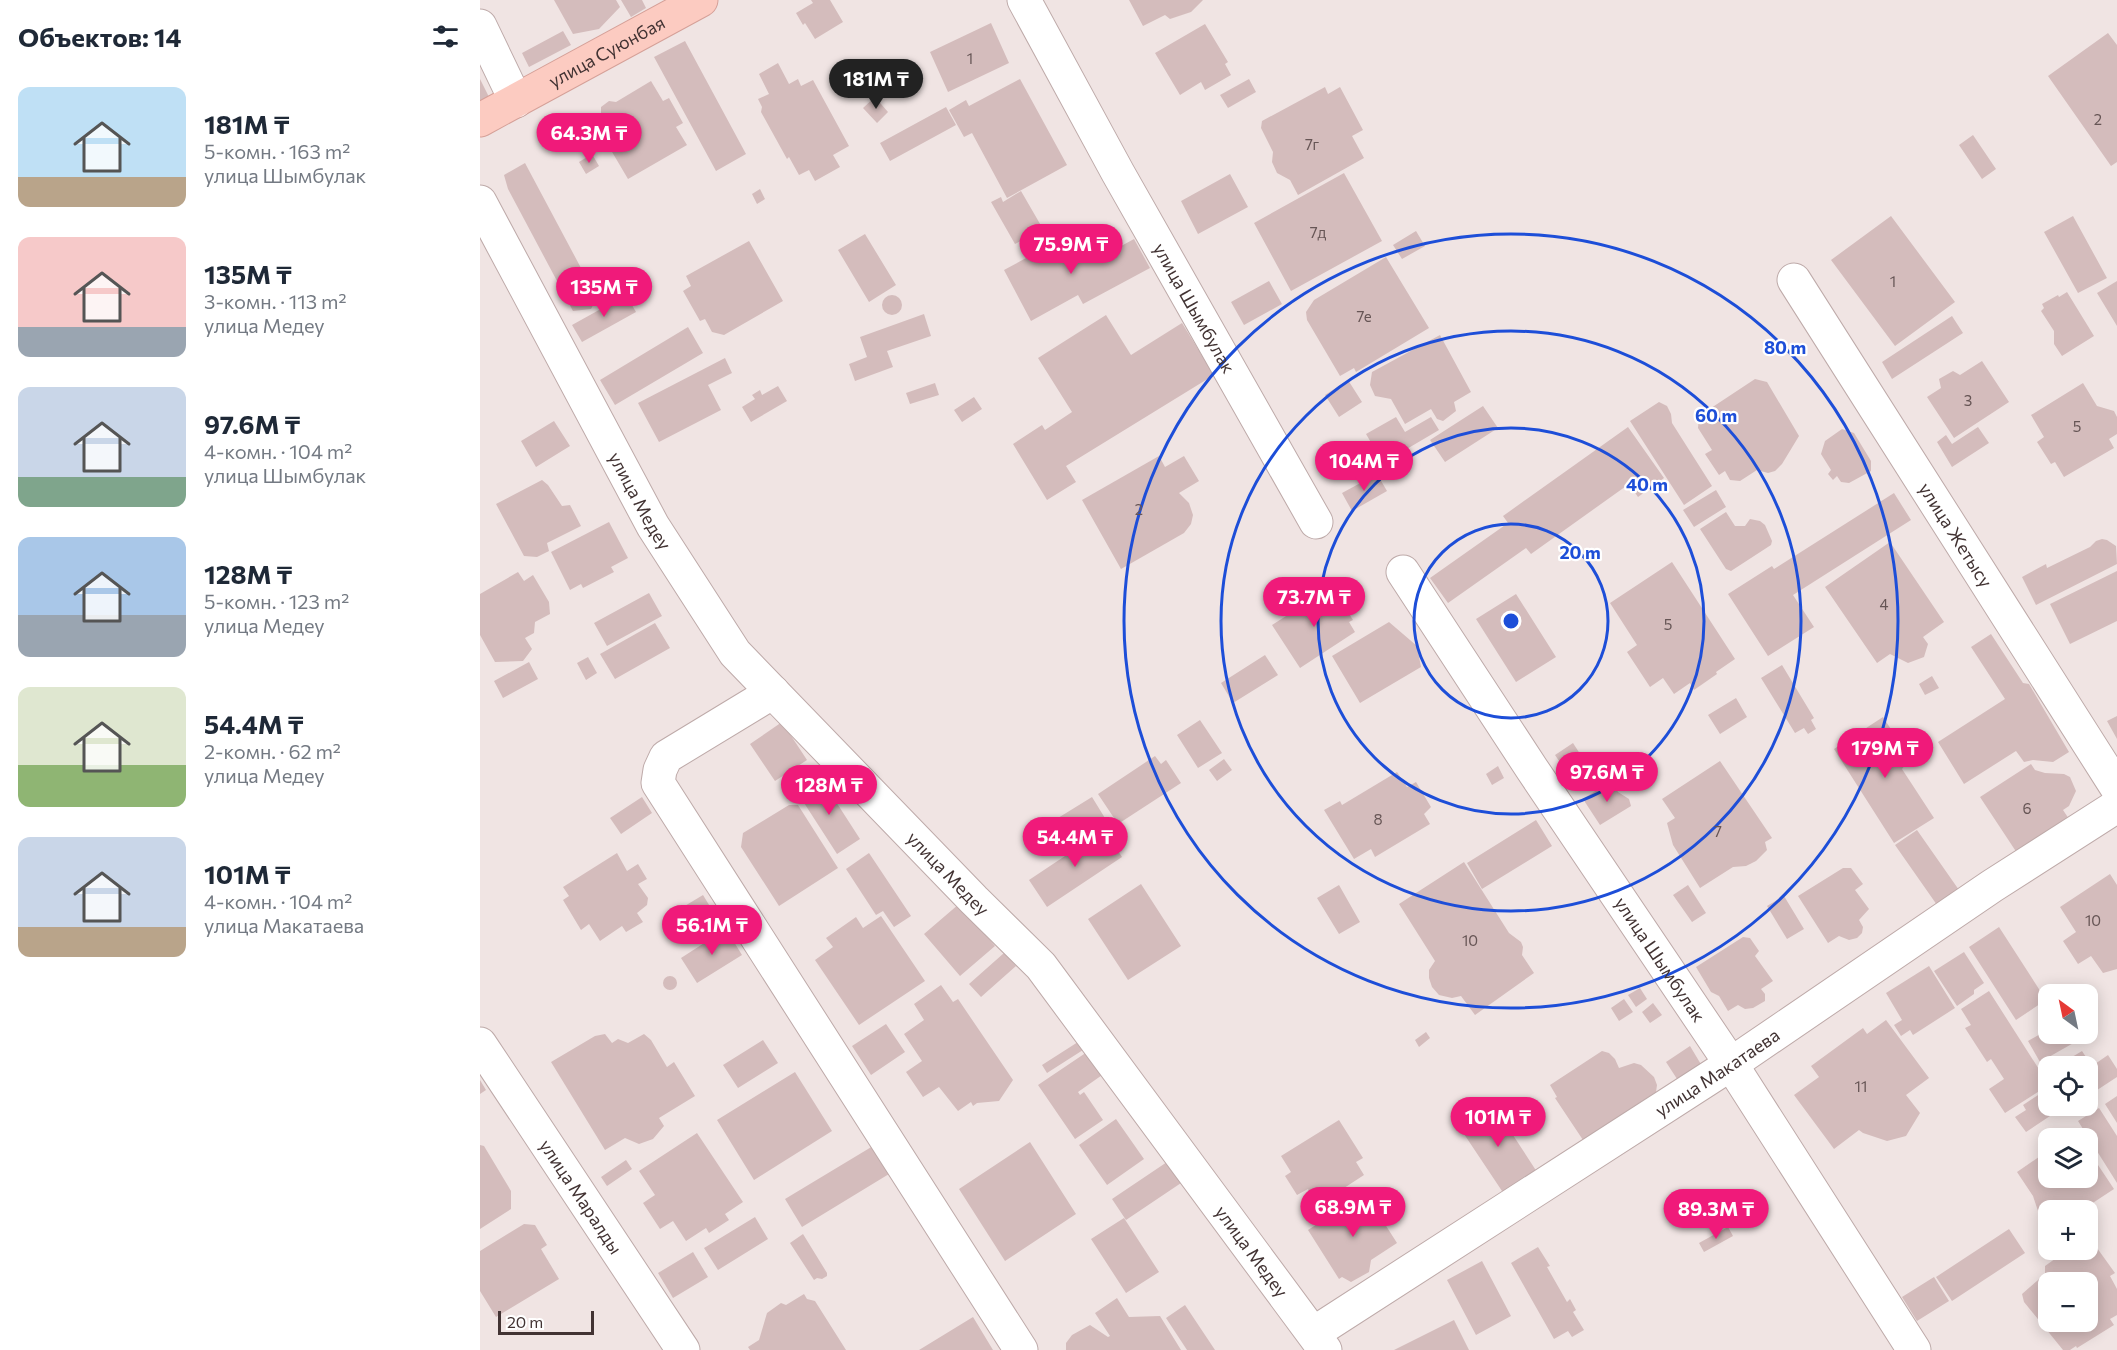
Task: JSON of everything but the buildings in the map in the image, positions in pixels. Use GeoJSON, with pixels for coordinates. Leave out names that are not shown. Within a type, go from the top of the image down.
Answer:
{"type":"FeatureCollection","features":[{"type":"Feature","properties":{"kind":"street","name":"улица Суюнбая"},"geometry":{"type":"LineString","coordinates":[[480,120],[701,0]]}},
{"type":"Feature","properties":{"kind":"street","name":"улица Шымбулак"},"geometry":{"type":"LineString","coordinates":[[1024,0],[1118,173],[1316,522]]}},
{"type":"Feature","properties":{"kind":"street"},"geometry":{"type":"LineString","coordinates":[[480,26],[516,101]]}},
{"type":"Feature","properties":{"kind":"street","name":"улица Медеу"},"geometry":{"type":"LineString","coordinates":[[480,202],[653,526],[735,653],[1041,966],[1320,1342]]}},
{"type":"Feature","properties":{"kind":"street","name":"улица Жетысу"},"geometry":{"type":"LineString","coordinates":[[1794,280],[2117,788]]}},
{"type":"Feature","properties":{"kind":"street","name":"улица Шымбулак"},"geometry":{"type":"LineString","coordinates":[[1403,572],[1532,769],[1731,1064],[1914,1350]]}},
{"type":"Feature","properties":{"kind":"street"},"geometry":{"type":"LineString","coordinates":[[773,692],[666,758],[660,770],[658,783],[1021,1350]]}},
{"type":"Feature","properties":{"kind":"street","name":"улица Макатаева"},"geometry":{"type":"LineString","coordinates":[[1320,1342],[1992,886],[2117,806]]}},
{"type":"Feature","properties":{"kind":"street","name":"улица Маралды"},"geometry":{"type":"LineString","coordinates":[[480,1044],[683,1350]]}}]}
